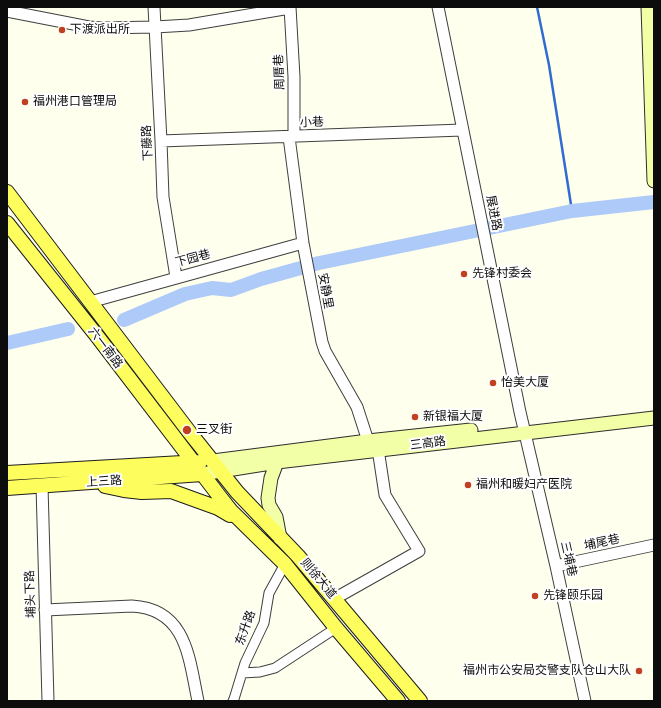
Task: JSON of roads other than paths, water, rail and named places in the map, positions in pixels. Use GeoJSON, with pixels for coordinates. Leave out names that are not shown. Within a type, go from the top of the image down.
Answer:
{"type":"FeatureCollection","features":[{"type":"Feature","properties":{"kind":"main road"},"geometry":{"type":"LineString","coordinates":[[648,7],[654,181]]}},
{"type":"Feature","properties":{"kind":"main road"},"geometry":{"type":"LineString","coordinates":[[7,192],[90,302]]}},
{"type":"Feature","properties":{"kind":"main road","name":"六一南路"},"geometry":{"type":"LineString","coordinates":[[7,223],[97,336],[198,469]]}},
{"type":"Feature","properties":{"kind":"main road","name":"则徐大道"},"geometry":{"type":"LineString","coordinates":[[90,302],[237,492],[298,556],[420,701]]}},
{"type":"Feature","properties":{"kind":"main road","name":"三高路"},"geometry":{"type":"LineString","coordinates":[[217,466],[373,445],[524,428],[654,409]]}},
{"type":"Feature","properties":{"kind":"main road","name":"三高路"},"geometry":{"type":"LineString","coordinates":[[524,428],[654,418]]}},
{"type":"Feature","properties":{"kind":"main road","name":"三高路"},"geometry":{"type":"LineString","coordinates":[[217,466],[277,462],[373,445]]}},
{"type":"Feature","properties":{"kind":"main road"},"geometry":{"type":"LineString","coordinates":[[277,462],[271,478],[268,498],[269,505],[276,517],[280,538]]}},
{"type":"Feature","properties":{"kind":"main road"},"geometry":{"type":"LineString","coordinates":[[198,469],[217,466]]}},
{"type":"Feature","properties":{"kind":"main road","name":"则徐大道"},"geometry":{"type":"LineString","coordinates":[[198,469],[231,511],[285,564],[336,628],[398,701]]}},
{"type":"Feature","properties":{"kind":"main road","name":"上三路"},"geometry":{"type":"LineString","coordinates":[[7,473],[198,469]]}},
{"type":"Feature","properties":{"kind":"main road","name":"上三路"},"geometry":{"type":"LineString","coordinates":[[7,488],[89,482],[198,469]]}},
{"type":"Feature","properties":{"kind":"main road"},"geometry":{"type":"LineString","coordinates":[[89,482],[124,490],[142,492],[171,491],[180,494],[223,510],[264,544]]}},
{"type":"Feature","properties":{"kind":"street","name":"下藤路"},"geometry":{"type":"LineString","coordinates":[[154,7],[162,141],[163,197],[176,277]]}},
{"type":"Feature","properties":{"kind":"street","name":"展进路"},"geometry":{"type":"LineString","coordinates":[[438,7],[485,244],[524,428]]}},
{"type":"Feature","properties":{"kind":"street"},"geometry":{"type":"LineString","coordinates":[[7,11],[89,27],[154,27],[199,24],[290,8]]}},
{"type":"Feature","properties":{"kind":"street","name":"周厝巷"},"geometry":{"type":"LineString","coordinates":[[290,8],[294,77],[292,136]]}},
{"type":"Feature","properties":{"kind":"street","name":"小巷"},"geometry":{"type":"LineString","coordinates":[[162,141],[462,130]]}},
{"type":"Feature","properties":{"kind":"street","name":"安静里"},"geometry":{"type":"LineString","coordinates":[[292,136],[304,248],[318,328],[324,347],[357,407],[373,445],[385,495],[419,551],[334,599]]}},
{"type":"Feature","properties":{"kind":"street","name":"下园巷"},"geometry":{"type":"LineString","coordinates":[[90,302],[176,277],[304,248]]}},
{"type":"Feature","properties":{"kind":"street","name":"三埔巷"},"geometry":{"type":"LineString","coordinates":[[524,428],[585,701]]}},
{"type":"Feature","properties":{"kind":"street","name":"埔头下路"},"geometry":{"type":"LineString","coordinates":[[42,486],[48,701]]}},
{"type":"Feature","properties":{"kind":"street","name":"埔尾巷"},"geometry":{"type":"LineString","coordinates":[[556,566],[654,545]]}},
{"type":"Feature","properties":{"kind":"street","name":"东升路"},"geometry":{"type":"LineString","coordinates":[[233,701],[245,663],[264,623],[269,593],[285,564]]}},
{"type":"Feature","properties":{"kind":"street"},"geometry":{"type":"LineString","coordinates":[[45,610],[132,606],[145,608],[158,613],[173,625],[186,644],[198,701]]}},
{"type":"Feature","properties":{"kind":"street"},"geometry":{"type":"LineString","coordinates":[[242,673],[260,672],[275,668],[336,628]]}},
{"type":"Feature","properties":{"kind":"waterway"},"geometry":{"type":"LineString","coordinates":[[537,7],[549,65],[572,211]]}},
{"type":"Feature","properties":{"kind":"waterway"},"geometry":{"type":"LineString","coordinates":[[124,320],[185,294],[212,288],[231,290],[261,279],[319,263],[572,211],[654,202]]}},
{"type":"Feature","properties":{"kind":"waterway"},"geometry":{"type":"LineString","coordinates":[[7,343],[68,329]]}},
{"type":"Feature","properties":{"kind":"place","name":"下渡派出所"},"geometry":{"type":"Point","coordinates":[62,30]}},
{"type":"Feature","properties":{"kind":"place","name":"福州港口管理局"},"geometry":{"type":"Point","coordinates":[25,102]}},
{"type":"Feature","properties":{"kind":"place","name":"先锋村委会"},"geometry":{"type":"Point","coordinates":[464,274]}},
{"type":"Feature","properties":{"kind":"place","name":"怡美大厦"},"geometry":{"type":"Point","coordinates":[493,383]}},
{"type":"Feature","properties":{"kind":"place","name":"新银福大厦"},"geometry":{"type":"Point","coordinates":[415,417]}},
{"type":"Feature","properties":{"kind":"place","name":"三叉街"},"geometry":{"type":"Point","coordinates":[187,430]}},
{"type":"Feature","properties":{"kind":"place","name":"福州和暖妇产医院"},"geometry":{"type":"Point","coordinates":[468,485]}},
{"type":"Feature","properties":{"kind":"place","name":"先锋颐乐园"},"geometry":{"type":"Point","coordinates":[535,596]}},
{"type":"Feature","properties":{"kind":"place","name":"福州市公安局交警支队仓山大队"},"geometry":{"type":"Point","coordinates":[639,671]}}]}
